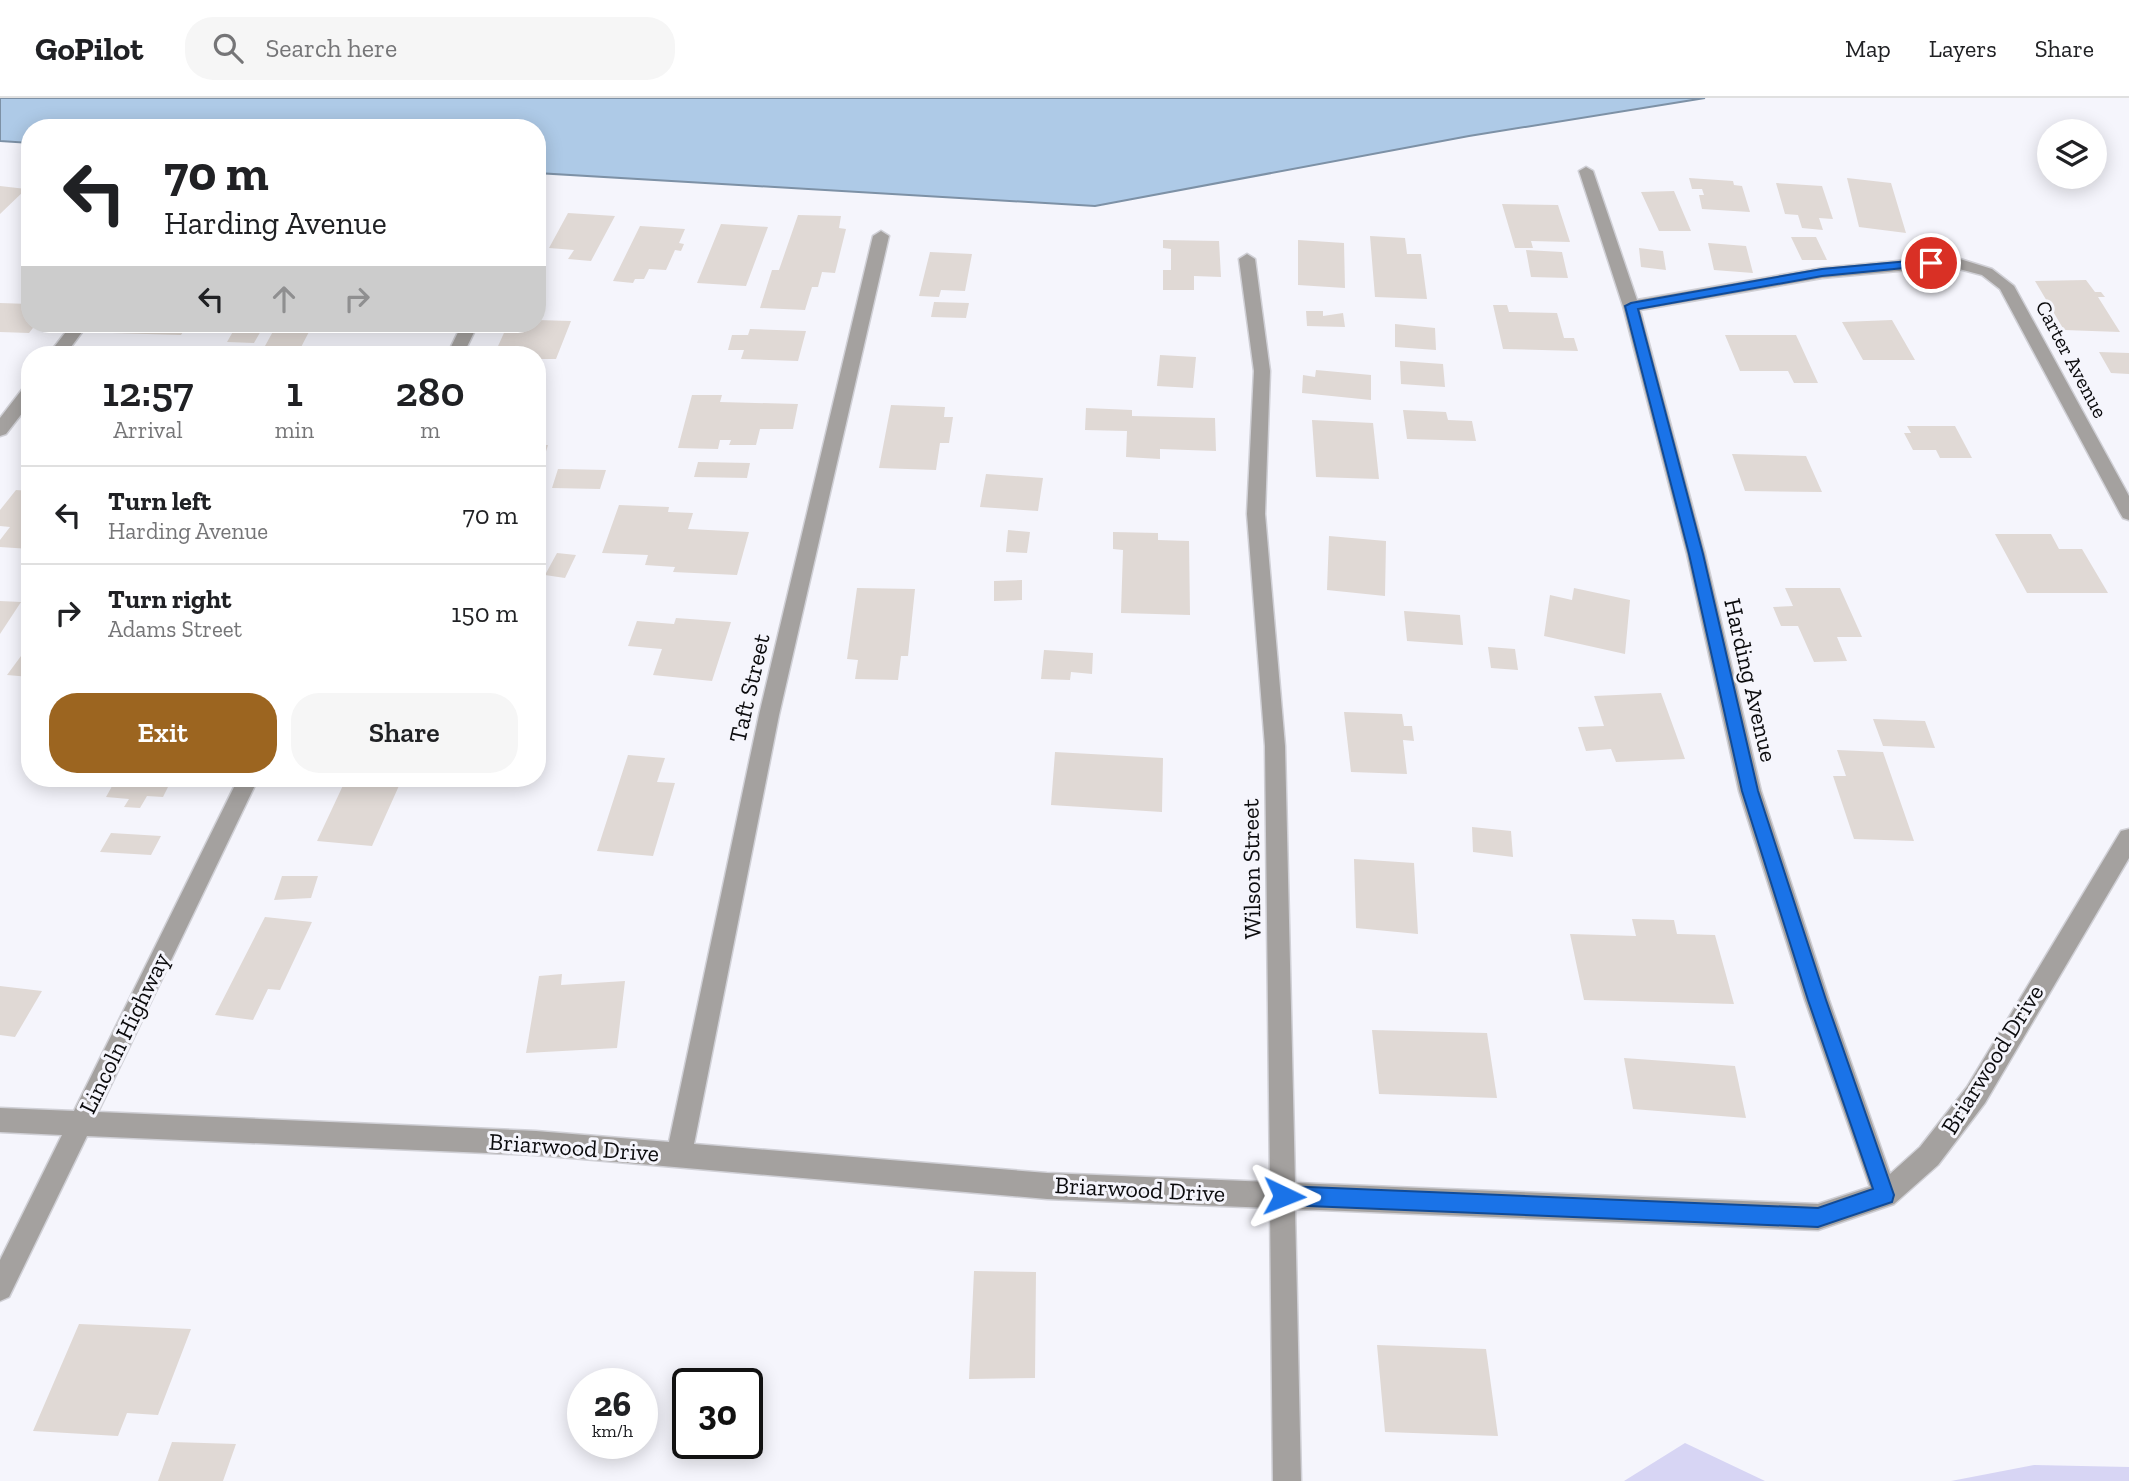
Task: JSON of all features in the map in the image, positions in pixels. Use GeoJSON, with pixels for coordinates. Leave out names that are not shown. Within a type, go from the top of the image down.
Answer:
{"type":"FeatureCollection","features":[{"type":"Feature","properties":{"kind":"street","name":"Harding Avenue"},"geometry":{"type":"LineString","coordinates":[[1586,171],[1631,306],[1696,554],[1750,791],[1817,1000],[1885,1195]]}},
{"type":"Feature","properties":{"kind":"street","name":"Taft Street"},"geometry":{"type":"LineString","coordinates":[[678,1155],[769,715],[832,451],[860,315],[881,236]]}},
{"type":"Feature","properties":{"kind":"street","name":"Wilson Street"},"geometry":{"type":"LineString","coordinates":[[1247,259],[1262,371],[1256,514],[1275,746],[1287,1481]]}},
{"type":"Feature","properties":{"kind":"street","name":"Carter Avenue"},"geometry":{"type":"LineString","coordinates":[[1631,306],[1822,273],[1931,263],[1960,264],[1987,272],[2006,286],[2129,513]]}},
{"type":"Feature","properties":{"kind":"street"},"geometry":{"type":"LineString","coordinates":[[0,430],[21,403]]}},
{"type":"Feature","properties":{"kind":"street","name":"Lincoln Highway"},"geometry":{"type":"LineString","coordinates":[[0,1288],[244,787]]}},
{"type":"Feature","properties":{"kind":"street","name":"Briarwood Drive"},"geometry":{"type":"LineString","coordinates":[[0,1120],[79,1126],[536,1143],[1047,1186],[1818,1217],[1885,1195],[1929,1156],[1976,1095],[2129,838]]}},
{"type":"Feature","properties":{"kind":"shaded area"},"geometry":{"type":"Polygon","coordinates":[[[0,98],[1705,98],[1469,136],[1095,206],[546,174],[546,119],[21,119],[21,142],[0,141],[0,98]]]}},
{"type":"Feature","properties":{"kind":"shaded area"},"geometry":{"type":"Polygon","coordinates":[[[1685,1443],[1765,1481],[1624,1481],[1685,1443]]]}},
{"type":"Feature","properties":{"kind":"shaded area"},"geometry":{"type":"Polygon","coordinates":[[[2034,1465],[2129,1467],[2129,1481],[1951,1481],[2034,1465]]]}},
{"type":"Feature","properties":{"kind":"building"},"geometry":{"type":"Polygon","coordinates":[[[1689,178],[1733,181],[1734,185],[1742,186],[1750,212],[1702,209],[1699,195],[1704,195],[1702,189],[1692,189],[1689,178]]]}},
{"type":"Feature","properties":{"kind":"building"},"geometry":{"type":"Polygon","coordinates":[[[1847,178],[1891,183],[1906,233],[1859,227],[1847,178]]]}},
{"type":"Feature","properties":{"kind":"building"},"geometry":{"type":"Polygon","coordinates":[[[1776,183],[1822,186],[1833,219],[1819,218],[1823,230],[1802,228],[1798,215],[1785,214],[1776,183]]]}},
{"type":"Feature","properties":{"kind":"building"},"geometry":{"type":"Polygon","coordinates":[[[0,186],[21,188],[21,194],[0,214],[0,186]]]}},
{"type":"Feature","properties":{"kind":"building"},"geometry":{"type":"Polygon","coordinates":[[[1674,191],[1691,231],[1659,231],[1641,192],[1674,191]]]}},
{"type":"Feature","properties":{"kind":"building"},"geometry":{"type":"Polygon","coordinates":[[[1502,204],[1558,205],[1570,242],[1531,241],[1533,248],[1515,248],[1502,204]]]}},
{"type":"Feature","properties":{"kind":"building"},"geometry":{"type":"Polygon","coordinates":[[[568,213],[615,216],[591,261],[568,259],[574,250],[549,248],[568,213]]]}},
{"type":"Feature","properties":{"kind":"building"},"geometry":{"type":"Polygon","coordinates":[[[798,215],[841,216],[839,228],[846,229],[835,273],[822,272],[818,287],[812,287],[805,310],[760,308],[772,270],[779,270],[798,215]]]}},
{"type":"Feature","properties":{"kind":"building"},"geometry":{"type":"Polygon","coordinates":[[[721,224],[768,227],[746,286],[697,283],[721,224]]]}},
{"type":"Feature","properties":{"kind":"building"},"geometry":{"type":"Polygon","coordinates":[[[640,226],[685,229],[679,243],[684,244],[681,251],[675,250],[666,270],[649,269],[644,279],[635,279],[633,283],[613,281],[640,226]]]}},
{"type":"Feature","properties":{"kind":"building"},"geometry":{"type":"Polygon","coordinates":[[[1370,236],[1405,238],[1407,254],[1421,254],[1427,299],[1375,297],[1370,236]]]}},
{"type":"Feature","properties":{"kind":"building"},"geometry":{"type":"Polygon","coordinates":[[[1791,237],[1816,237],[1827,260],[1802,260],[1791,237]]]}},
{"type":"Feature","properties":{"kind":"building"},"geometry":{"type":"Polygon","coordinates":[[[1163,240],[1219,241],[1221,277],[1194,276],[1194,290],[1163,290],[1163,270],[1171,270],[1171,249],[1163,248],[1163,240]]]}},
{"type":"Feature","properties":{"kind":"building"},"geometry":{"type":"Polygon","coordinates":[[[1298,240],[1344,243],[1345,288],[1298,285],[1298,240]]]}},
{"type":"Feature","properties":{"kind":"building"},"geometry":{"type":"Polygon","coordinates":[[[1708,243],[1746,246],[1753,273],[1714,270],[1708,243]]]}},
{"type":"Feature","properties":{"kind":"building"},"geometry":{"type":"Polygon","coordinates":[[[1639,248],[1663,251],[1666,270],[1641,267],[1639,248]]]}},
{"type":"Feature","properties":{"kind":"building"},"geometry":{"type":"Polygon","coordinates":[[[1526,250],[1562,252],[1568,278],[1531,277],[1526,250]]]}},
{"type":"Feature","properties":{"kind":"building"},"geometry":{"type":"Polygon","coordinates":[[[930,252],[972,254],[965,291],[941,290],[939,297],[919,296],[930,252]]]}},
{"type":"Feature","properties":{"kind":"building"},"geometry":{"type":"Polygon","coordinates":[[[2086,280],[2095,292],[2101,292],[2105,297],[2098,297],[2120,332],[2064,330],[2035,281],[2086,280]]]}},
{"type":"Feature","properties":{"kind":"building"},"geometry":{"type":"Polygon","coordinates":[[[934,302],[969,303],[966,318],[931,317],[934,302]]]}},
{"type":"Feature","properties":{"kind":"building"},"geometry":{"type":"Polygon","coordinates":[[[0,303],[21,304],[21,333],[0,332],[0,303]]]}},
{"type":"Feature","properties":{"kind":"building"},"geometry":{"type":"Polygon","coordinates":[[[1493,305],[1507,305],[1509,312],[1557,313],[1564,338],[1574,338],[1578,351],[1503,349],[1493,305]]]}},
{"type":"Feature","properties":{"kind":"building"},"geometry":{"type":"Polygon","coordinates":[[[1306,311],[1323,311],[1323,316],[1343,313],[1345,327],[1307,326],[1306,311]]]}},
{"type":"Feature","properties":{"kind":"building"},"geometry":{"type":"Polygon","coordinates":[[[546,320],[571,321],[556,359],[546,359],[546,346],[498,346],[504,333],[546,333],[546,320]]]}},
{"type":"Feature","properties":{"kind":"building"},"geometry":{"type":"Polygon","coordinates":[[[1892,320],[1915,360],[1863,360],[1842,322],[1892,320]]]}},
{"type":"Feature","properties":{"kind":"building"},"geometry":{"type":"Polygon","coordinates":[[[1395,324],[1435,328],[1436,350],[1395,347],[1395,324]]]}},
{"type":"Feature","properties":{"kind":"building"},"geometry":{"type":"Polygon","coordinates":[[[750,329],[806,331],[798,361],[741,359],[744,350],[728,350],[732,335],[748,335],[750,329]]]}},
{"type":"Feature","properties":{"kind":"building"},"geometry":{"type":"Polygon","coordinates":[[[112,333],[182,333],[181,335],[112,333]]]}},
{"type":"Feature","properties":{"kind":"building"},"geometry":{"type":"Polygon","coordinates":[[[232,333],[260,333],[254,343],[227,342],[232,333]]]}},
{"type":"Feature","properties":{"kind":"building"},"geometry":{"type":"Polygon","coordinates":[[[272,333],[308,333],[302,346],[265,346],[272,333]]]}},
{"type":"Feature","properties":{"kind":"building"},"geometry":{"type":"Polygon","coordinates":[[[1725,335],[1796,335],[1818,383],[1794,383],[1788,371],[1740,371],[1725,335]]]}},
{"type":"Feature","properties":{"kind":"building"},"geometry":{"type":"Polygon","coordinates":[[[2099,352],[2129,353],[2129,374],[2111,373],[2099,352]]]}},
{"type":"Feature","properties":{"kind":"building"},"geometry":{"type":"Polygon","coordinates":[[[1160,355],[1196,357],[1193,388],[1157,386],[1160,355]]]}},
{"type":"Feature","properties":{"kind":"building"},"geometry":{"type":"Polygon","coordinates":[[[1400,361],[1443,364],[1445,387],[1401,384],[1400,361]]]}},
{"type":"Feature","properties":{"kind":"building"},"geometry":{"type":"Polygon","coordinates":[[[1316,370],[1371,375],[1371,400],[1302,393],[1303,375],[1315,377],[1316,370]]]}},
{"type":"Feature","properties":{"kind":"building"},"geometry":{"type":"Polygon","coordinates":[[[692,395],[722,395],[720,402],[798,404],[793,429],[760,429],[756,445],[729,445],[731,440],[720,440],[718,449],[678,448],[692,395]]]}},
{"type":"Feature","properties":{"kind":"building"},"geometry":{"type":"Polygon","coordinates":[[[891,405],[945,407],[944,417],[953,417],[949,443],[940,443],[936,470],[879,468],[891,405]]]}},
{"type":"Feature","properties":{"kind":"building"},"geometry":{"type":"Polygon","coordinates":[[[1086,408],[1132,410],[1132,416],[1215,418],[1216,451],[1160,449],[1160,459],[1126,457],[1127,431],[1085,430],[1086,408]]]}},
{"type":"Feature","properties":{"kind":"building"},"geometry":{"type":"Polygon","coordinates":[[[1403,410],[1446,412],[1448,420],[1472,421],[1476,441],[1407,439],[1403,410]]]}},
{"type":"Feature","properties":{"kind":"building"},"geometry":{"type":"Polygon","coordinates":[[[1312,420],[1373,423],[1379,479],[1316,477],[1312,420]]]}},
{"type":"Feature","properties":{"kind":"building"},"geometry":{"type":"Polygon","coordinates":[[[1907,426],[1955,426],[1972,458],[1940,458],[1936,450],[1913,450],[1904,433],[1911,433],[1907,426]]]}},
{"type":"Feature","properties":{"kind":"building"},"geometry":{"type":"Polygon","coordinates":[[[1732,454],[1806,456],[1822,492],[1745,491],[1732,454]]]}},
{"type":"Feature","properties":{"kind":"building"},"geometry":{"type":"Polygon","coordinates":[[[698,462],[750,463],[747,478],[694,477],[698,462]]]}},
{"type":"Feature","properties":{"kind":"building"},"geometry":{"type":"Polygon","coordinates":[[[558,469],[606,470],[600,489],[552,488],[558,469]]]}},
{"type":"Feature","properties":{"kind":"building"},"geometry":{"type":"Polygon","coordinates":[[[986,474],[1043,478],[1038,511],[980,507],[986,474]]]}},
{"type":"Feature","properties":{"kind":"building"},"geometry":{"type":"Polygon","coordinates":[[[16,490],[21,490],[21,548],[0,547],[0,540],[10,527],[0,526],[0,510],[16,490]]]}},
{"type":"Feature","properties":{"kind":"building"},"geometry":{"type":"Polygon","coordinates":[[[619,505],[669,507],[668,512],[693,513],[688,529],[749,532],[737,575],[673,572],[675,567],[645,565],[648,555],[602,553],[619,505]]]}},
{"type":"Feature","properties":{"kind":"building"},"geometry":{"type":"Polygon","coordinates":[[[1008,530],[1030,532],[1027,553],[1006,552],[1008,530]]]}},
{"type":"Feature","properties":{"kind":"building"},"geometry":{"type":"Polygon","coordinates":[[[1113,532],[1158,533],[1158,540],[1189,541],[1190,615],[1121,613],[1123,550],[1113,549],[1113,532]]]}},
{"type":"Feature","properties":{"kind":"building"},"geometry":{"type":"Polygon","coordinates":[[[1995,534],[2051,534],[2059,549],[2082,549],[2108,593],[2027,593],[1995,534]]]}},
{"type":"Feature","properties":{"kind":"building"},"geometry":{"type":"Polygon","coordinates":[[[1329,536],[1386,541],[1385,596],[1327,590],[1329,536]]]}},
{"type":"Feature","properties":{"kind":"building"},"geometry":{"type":"Polygon","coordinates":[[[557,553],[576,555],[565,578],[546,573],[557,553]]]}},
{"type":"Feature","properties":{"kind":"building"},"geometry":{"type":"Polygon","coordinates":[[[1022,580],[1022,600],[994,601],[994,581],[1022,580]]]}},
{"type":"Feature","properties":{"kind":"building"},"geometry":{"type":"Polygon","coordinates":[[[857,588],[915,589],[908,656],[901,656],[898,680],[855,679],[858,660],[847,659],[857,588]]]}},
{"type":"Feature","properties":{"kind":"building"},"geometry":{"type":"Polygon","coordinates":[[[1574,588],[1630,600],[1625,654],[1544,636],[1550,595],[1572,600],[1574,588]]]}},
{"type":"Feature","properties":{"kind":"building"},"geometry":{"type":"Polygon","coordinates":[[[1785,588],[1840,588],[1862,637],[1837,637],[1847,661],[1814,662],[1798,626],[1781,626],[1773,607],[1793,606],[1785,588]]]}},
{"type":"Feature","properties":{"kind":"building"},"geometry":{"type":"Polygon","coordinates":[[[0,601],[21,602],[0,634],[0,601]]]}},
{"type":"Feature","properties":{"kind":"building"},"geometry":{"type":"Polygon","coordinates":[[[1404,611],[1460,615],[1463,645],[1407,641],[1404,611]]]}},
{"type":"Feature","properties":{"kind":"building"},"geometry":{"type":"Polygon","coordinates":[[[676,618],[731,622],[712,681],[653,675],[662,649],[628,646],[637,621],[674,624],[676,618]]]}},
{"type":"Feature","properties":{"kind":"building"},"geometry":{"type":"Polygon","coordinates":[[[1488,647],[1515,649],[1518,670],[1491,668],[1488,647]]]}},
{"type":"Feature","properties":{"kind":"building"},"geometry":{"type":"Polygon","coordinates":[[[1044,650],[1093,653],[1092,674],[1071,672],[1070,680],[1041,679],[1044,650]]]}},
{"type":"Feature","properties":{"kind":"building"},"geometry":{"type":"Polygon","coordinates":[[[21,656],[21,676],[7,675],[21,656]]]}},
{"type":"Feature","properties":{"kind":"building"},"geometry":{"type":"Polygon","coordinates":[[[1661,693],[1685,759],[1616,762],[1611,749],[1586,751],[1578,727],[1604,726],[1594,696],[1661,693]]]}},
{"type":"Feature","properties":{"kind":"building"},"geometry":{"type":"Polygon","coordinates":[[[1344,712],[1402,714],[1404,726],[1412,726],[1414,741],[1403,740],[1407,774],[1351,772],[1344,712]]]}},
{"type":"Feature","properties":{"kind":"building"},"geometry":{"type":"Polygon","coordinates":[[[1873,719],[1925,721],[1935,748],[1883,746],[1873,719]]]}},
{"type":"Feature","properties":{"kind":"building"},"geometry":{"type":"Polygon","coordinates":[[[1837,750],[1883,752],[1914,841],[1854,839],[1833,776],[1846,776],[1837,750]]]}},
{"type":"Feature","properties":{"kind":"building"},"geometry":{"type":"Polygon","coordinates":[[[1055,752],[1163,758],[1162,812],[1051,805],[1055,752]]]}},
{"type":"Feature","properties":{"kind":"building"},"geometry":{"type":"Polygon","coordinates":[[[628,755],[665,758],[657,782],[675,783],[653,856],[597,851],[628,755]]]}},
{"type":"Feature","properties":{"kind":"building"},"geometry":{"type":"Polygon","coordinates":[[[112,787],[168,787],[163,797],[147,796],[140,808],[124,807],[129,799],[106,797],[112,787]]]}},
{"type":"Feature","properties":{"kind":"building"},"geometry":{"type":"Polygon","coordinates":[[[342,787],[398,787],[372,846],[317,841],[342,787]]]}},
{"type":"Feature","properties":{"kind":"building"},"geometry":{"type":"Polygon","coordinates":[[[1472,827],[1511,831],[1513,857],[1473,852],[1472,827]]]}},
{"type":"Feature","properties":{"kind":"building"},"geometry":{"type":"Polygon","coordinates":[[[111,833],[161,836],[151,855],[100,852],[111,833]]]}},
{"type":"Feature","properties":{"kind":"building"},"geometry":{"type":"Polygon","coordinates":[[[1354,859],[1414,863],[1418,934],[1356,928],[1354,859]]]}},
{"type":"Feature","properties":{"kind":"building"},"geometry":{"type":"Polygon","coordinates":[[[282,876],[318,876],[311,898],[274,900],[282,876]]]}},
{"type":"Feature","properties":{"kind":"building"},"geometry":{"type":"Polygon","coordinates":[[[265,917],[312,922],[280,990],[268,989],[253,1020],[215,1015],[265,917]]]}},
{"type":"Feature","properties":{"kind":"building"},"geometry":{"type":"Polygon","coordinates":[[[1632,919],[1674,920],[1677,934],[1715,935],[1734,1004],[1584,1000],[1570,934],[1636,936],[1632,919]]]}},
{"type":"Feature","properties":{"kind":"building"},"geometry":{"type":"Polygon","coordinates":[[[562,974],[561,985],[625,981],[617,1048],[526,1053],[539,976],[562,974]]]}},
{"type":"Feature","properties":{"kind":"building"},"geometry":{"type":"Polygon","coordinates":[[[0,986],[42,991],[15,1037],[0,1035],[0,986]]]}},
{"type":"Feature","properties":{"kind":"building"},"geometry":{"type":"Polygon","coordinates":[[[1372,1030],[1487,1033],[1497,1098],[1379,1094],[1372,1030]]]}},
{"type":"Feature","properties":{"kind":"building"},"geometry":{"type":"Polygon","coordinates":[[[1624,1058],[1735,1066],[1746,1118],[1633,1109],[1624,1058]]]}},
{"type":"Feature","properties":{"kind":"building"},"geometry":{"type":"Polygon","coordinates":[[[974,1271],[1036,1272],[1035,1378],[969,1379],[974,1271]]]}},
{"type":"Feature","properties":{"kind":"building"},"geometry":{"type":"Polygon","coordinates":[[[79,1324],[191,1329],[158,1415],[127,1413],[118,1436],[33,1431],[79,1324]]]}},
{"type":"Feature","properties":{"kind":"building"},"geometry":{"type":"Polygon","coordinates":[[[1377,1345],[1486,1349],[1498,1436],[1385,1432],[1377,1345]]]}},
{"type":"Feature","properties":{"kind":"building"},"geometry":{"type":"Polygon","coordinates":[[[172,1442],[236,1444],[223,1481],[158,1481],[172,1442]]]}},
{"type":"Feature","properties":{"kind":"route"},"geometry":{"type":"LineString","coordinates":[[1284,1196],[1818,1217],[1885,1195],[1817,1000],[1750,791],[1696,554],[1631,306],[1822,273],[1931,263]]}}]}
